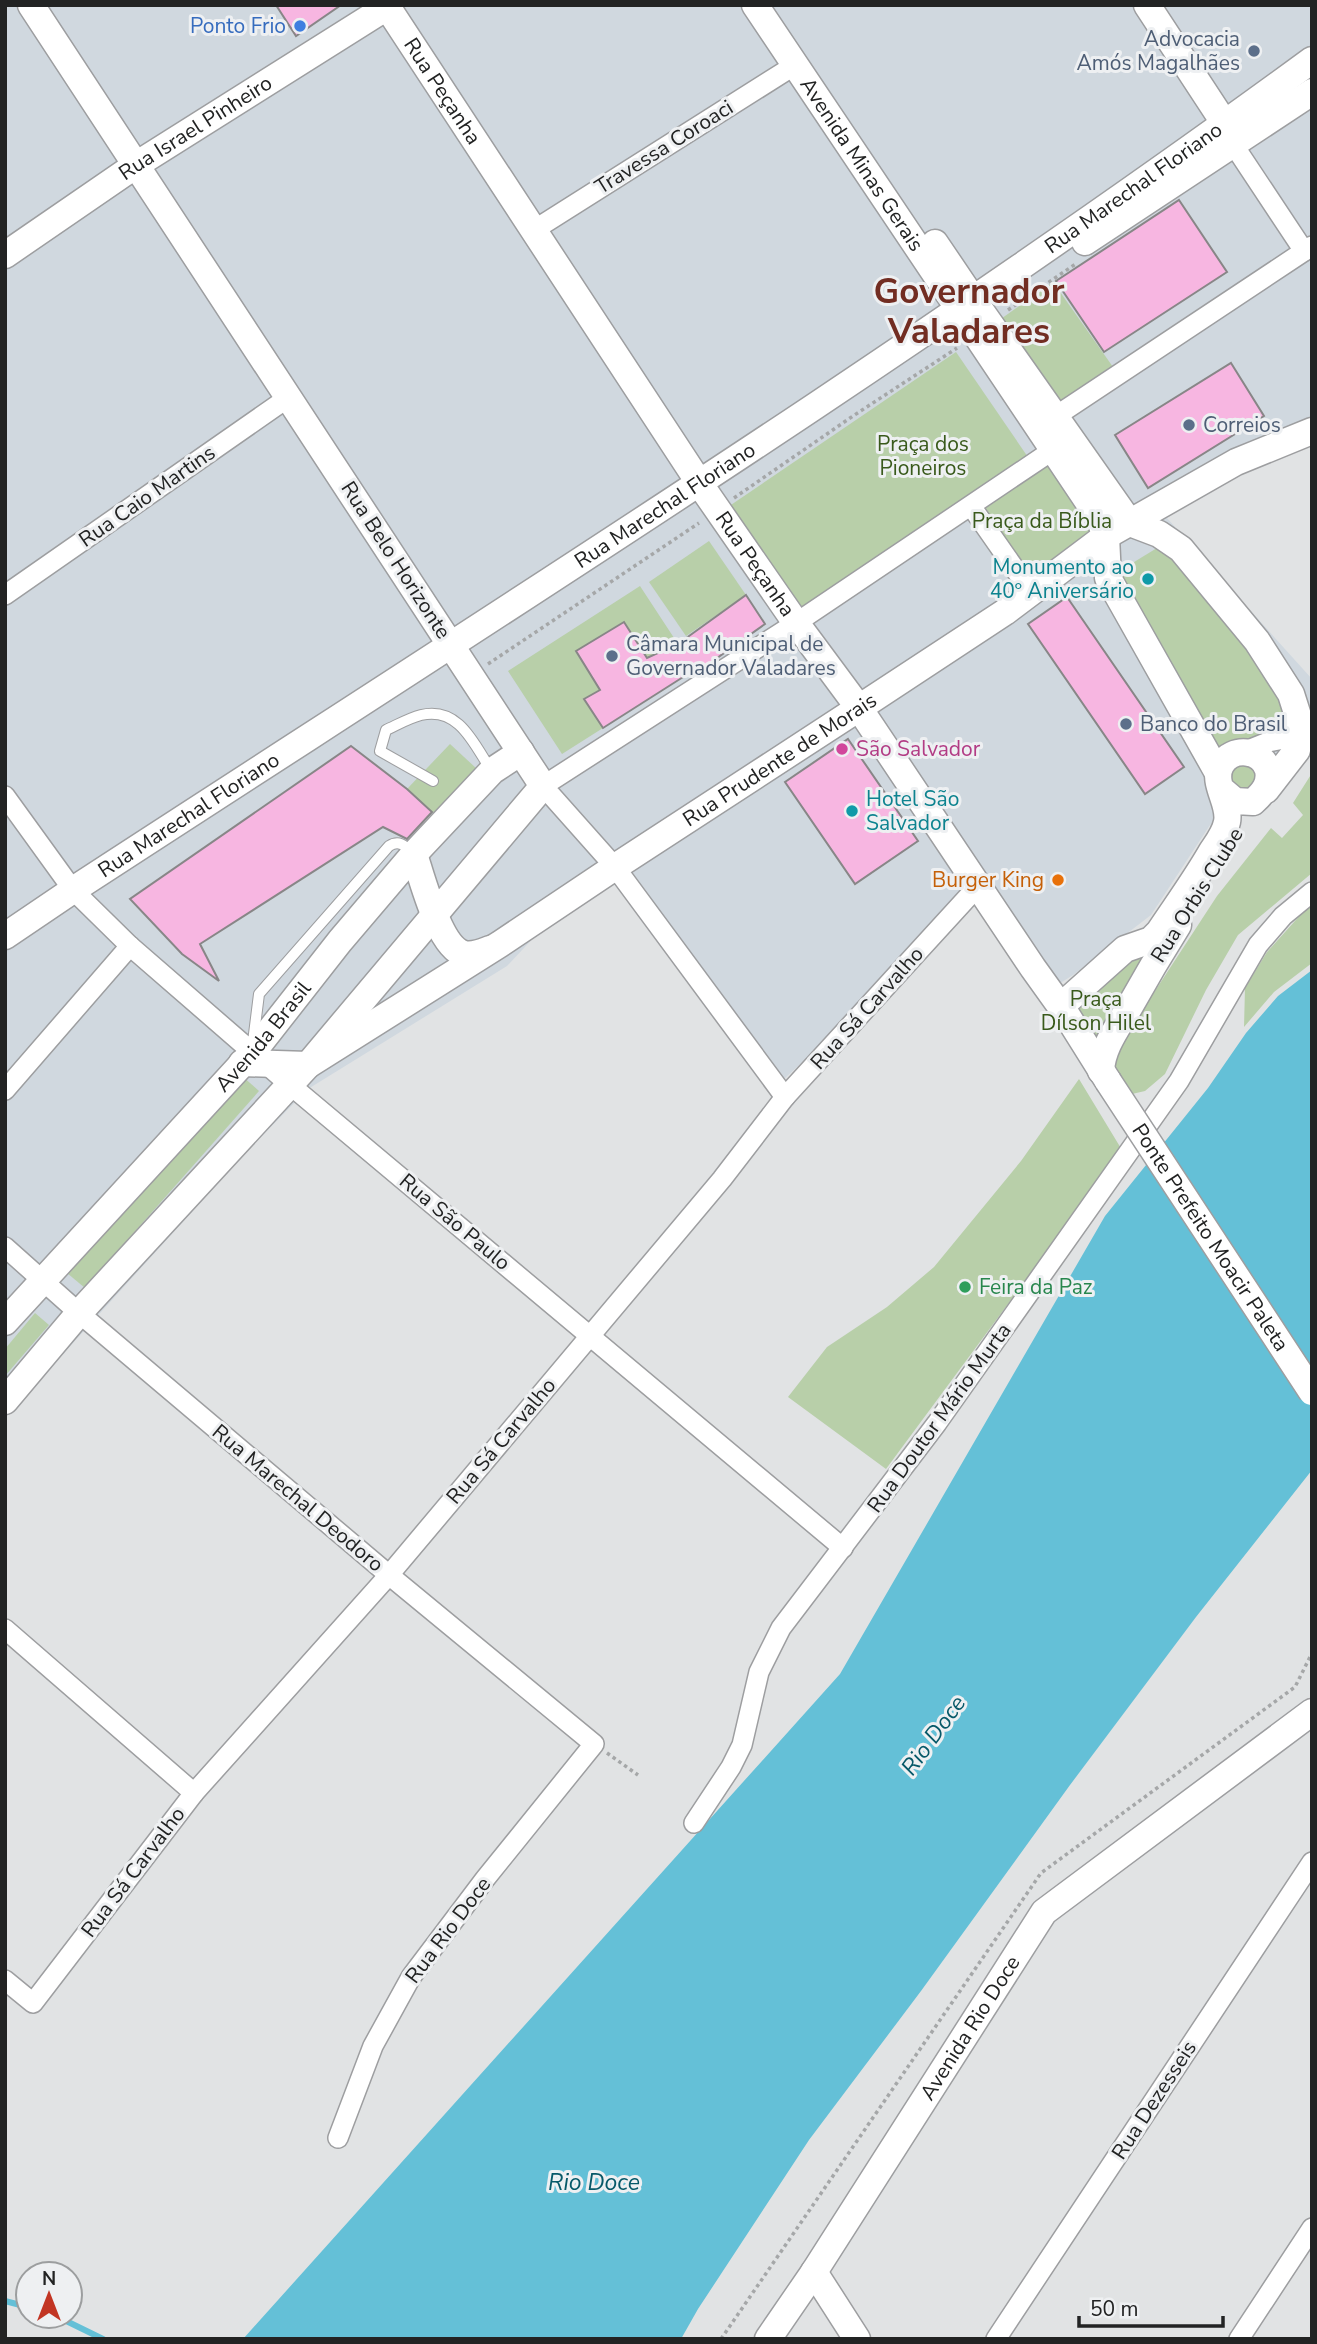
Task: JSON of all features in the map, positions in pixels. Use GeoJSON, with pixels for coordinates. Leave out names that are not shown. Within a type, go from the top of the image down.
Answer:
{"type":"FeatureCollection","features":[{"type":"Feature","properties":{"kind":"street","name":"Rua Belo Horizonte"},"geometry":{"type":"LineString","coordinates":[[32,5],[543,786],[615,867],[785,1097]]}},
{"type":"Feature","properties":{"kind":"street","name":"Avenida Minas Gerais"},"geometry":{"type":"LineString","coordinates":[[755,5],[794,65],[974,317],[1056,416],[1130,523]]}},
{"type":"Feature","properties":{"kind":"street","name":"Avenida Minas Gerais"},"geometry":{"type":"LineString","coordinates":[[775,5],[974,317],[1053,450],[1099,518],[1106,536]]}},
{"type":"Feature","properties":{"kind":"street"},"geometry":{"type":"LineString","coordinates":[[1056,416],[1308,249],[1229,134],[1147,5]]}},
{"type":"Feature","properties":{"kind":"street","name":"Rua Israel Pinheiro"},"geometry":{"type":"LineString","coordinates":[[5,255],[136,165],[388,6]]}},
{"type":"Feature","properties":{"kind":"street","name":"Rua Peçanha"},"geometry":{"type":"LineString","coordinates":[[388,6],[708,495],[796,623],[859,708],[978,886],[1101,1062]]}},
{"type":"Feature","properties":{"kind":"street","name":"Rua Marechal Floriano"},"geometry":{"type":"LineString","coordinates":[[5,936],[73,890],[460,658],[974,317],[1229,134],[1312,60]]}},
{"type":"Feature","properties":{"kind":"street","name":"Travessa Coroaci"},"geometry":{"type":"LineString","coordinates":[[534,230],[794,65]]}},
{"type":"Feature","properties":{"kind":"street","name":"Rua Marechal Floriano"},"geometry":{"type":"LineString","coordinates":[[1229,134],[1312,92]]}},
{"type":"Feature","properties":{"kind":"street","name":"Rua Caio Martins"},"geometry":{"type":"LineString","coordinates":[[5,595],[289,397]]}},
{"type":"Feature","properties":{"kind":"street","name":"Rua Prudente de Morais"},"geometry":{"type":"LineString","coordinates":[[308,1065],[500,944],[859,708],[1031,592],[1106,536],[1236,462],[1312,431]]}},
{"type":"Feature","properties":{"kind":"street"},"geometry":{"type":"LineString","coordinates":[[5,1401],[79,1313],[308,1065],[543,786],[796,623],[1053,450]]}},
{"type":"Feature","properties":{"kind":"street"},"geometry":{"type":"LineString","coordinates":[[971,506],[1031,592]]}},
{"type":"Feature","properties":{"kind":"street"},"geometry":{"type":"LineString","coordinates":[[1130,523],[1159,534],[1181,549],[1257,641],[1291,694],[1306,728],[1227,758],[1220,781]]}},
{"type":"Feature","properties":{"kind":"street"},"geometry":{"type":"LineString","coordinates":[[1106,536],[1108,578],[1227,797],[1253,802],[1263,793],[1269,781],[1265,764],[1260,758],[1243,752]]}},
{"type":"Feature","properties":{"kind":"street","name":"Rua Orbis Clube"},"geometry":{"type":"LineString","coordinates":[[1101,1062],[1151,968],[1263,793],[1297,750],[1306,728]]}},
{"type":"Feature","properties":{"kind":"street","name":"Avenida Brasil"},"geometry":{"type":"LineString","coordinates":[[5,1322],[253,1059],[347,933],[414,854],[492,771],[521,752]]}},
{"type":"Feature","properties":{"kind":"street","name":"Rua Orbis Clube"},"geometry":{"type":"LineString","coordinates":[[1063,1004],[1123,951],[1151,940],[1159,932],[1224,831],[1227,820],[1220,781]]}},
{"type":"Feature","properties":{"kind":"street","name":"Rua São Paulo"},"geometry":{"type":"LineString","coordinates":[[5,796],[73,890],[253,1059],[289,1084],[843,1548]]}},
{"type":"Feature","properties":{"kind":"street"},"geometry":{"type":"LineString","coordinates":[[414,854],[434,913],[450,943],[463,954],[476,955],[500,944]]}},
{"type":"Feature","properties":{"kind":"street","name":"Rua Sá Carvalho"},"geometry":{"type":"LineString","coordinates":[[5,1980],[33,2003],[194,1793],[389,1575],[722,1179],[785,1097],[978,886]]}},
{"type":"Feature","properties":{"kind":"street","name":"Rua Doutor Mário Murta"},"geometry":{"type":"LineString","coordinates":[[694,1823],[731,1767],[742,1745],[759,1672],[781,1628],[937,1423],[1179,1082],[1258,945],[1283,916],[1312,892]]}},
{"type":"Feature","properties":{"kind":"street"},"geometry":{"type":"LineString","coordinates":[[5,1090],[130,946]]}},
{"type":"Feature","properties":{"kind":"street"},"geometry":{"type":"LineString","coordinates":[[1123,951],[1132,947],[1145,950],[1149,954],[1151,968]]}},
{"type":"Feature","properties":{"kind":"street"},"geometry":{"type":"LineString","coordinates":[[253,1059],[308,1065]]}},
{"type":"Feature","properties":{"kind":"street","name":"Ponte Prefeito Moacir Paleta"},"geometry":{"type":"LineString","coordinates":[[1101,1062],[1312,1392]]}},
{"type":"Feature","properties":{"kind":"street","name":"Rua Marechal Deodoro"},"geometry":{"type":"LineString","coordinates":[[5,1247],[79,1313],[389,1575],[594,1744]]}},
{"type":"Feature","properties":{"kind":"street"},"geometry":{"type":"LineString","coordinates":[[5,1629],[194,1793]]}},
{"type":"Feature","properties":{"kind":"street","name":"Avenida Rio Doce"},"geometry":{"type":"LineString","coordinates":[[768,2339],[814,2272],[1045,1912],[1312,1712]]}},
{"type":"Feature","properties":{"kind":"street","name":"Avenida Rio Doce"},"geometry":{"type":"LineString","coordinates":[[1231,1772],[1312,1722]]}},
{"type":"Feature","properties":{"kind":"street","name":"Rua Rio Doce"},"geometry":{"type":"LineString","coordinates":[[338,2138],[373,2046],[411,1976],[594,1744]]}},
{"type":"Feature","properties":{"kind":"street","name":"Rua Dezesseis"},"geometry":{"type":"LineString","coordinates":[[996,2339],[1312,1862]]}},
{"type":"Feature","properties":{"kind":"street"},"geometry":{"type":"LineString","coordinates":[[1239,2339],[1312,2228]]}},
{"type":"Feature","properties":{"kind":"street"},"geometry":{"type":"LineString","coordinates":[[814,2272],[857,2339]]}},
{"type":"Feature","properties":{"kind":"lane"},"geometry":{"type":"LineString","coordinates":[[433,781],[380,751],[386,730],[421,715],[443,713],[458,721],[492,771]]}},
{"type":"Feature","properties":{"kind":"path"},"geometry":{"type":"LineString","coordinates":[[460,658],[509,652],[708,495],[853,416],[974,317],[1021,299],[1077,262]]}},
{"type":"Feature","properties":{"kind":"path"},"geometry":{"type":"LineString","coordinates":[[721,2339],[1041,1873],[1295,1687],[1312,1653]]}},
{"type":"Feature","properties":{"kind":"path"},"geometry":{"type":"LineString","coordinates":[[594,1744],[638,1775]]}},
{"type":"Feature","properties":{"kind":"shaded area"},"geometry":{"type":"Polygon","coordinates":[[[5,5],[1312,5],[1312,421],[1157,507],[1312,679],[1312,737],[1210,825],[1151,915],[1073,975],[1038,997],[974,905],[784,1079],[614,852],[507,966],[308,1089],[248,1150],[5,1418],[5,5]]]}},
{"type":"Feature","properties":{"kind":"green space"},"geometry":{"type":"Polygon","coordinates":[[[1053,282],[1113,367],[1058,405],[998,321],[1053,282]]]}},
{"type":"Feature","properties":{"kind":"green space","name":"Praça dos Pioneiros"},"geometry":{"type":"Polygon","coordinates":[[[956,352],[1032,463],[796,622],[722,511],[956,352]]]}},
{"type":"Feature","properties":{"kind":"green space","name":"Praça da Bíblia"},"geometry":{"type":"Polygon","coordinates":[[[1052,456],[1101,534],[1033,587],[976,506],[1052,456]]]}},
{"type":"Feature","properties":{"kind":"green space"},"geometry":{"type":"Polygon","coordinates":[[[1170,540],[1257,641],[1300,736],[1217,771],[1108,578],[1170,540]]]}},
{"type":"Feature","properties":{"kind":"green space"},"geometry":{"type":"Polygon","coordinates":[[[709,541],[746,595],[686,636],[649,582],[709,541]]]}},
{"type":"Feature","properties":{"kind":"green space"},"geometry":{"type":"Polygon","coordinates":[[[640,586],[678,644],[584,700],[603,728],[562,754],[508,671],[640,586]]]}},
{"type":"Feature","properties":{"kind":"green space"},"geometry":{"type":"Polygon","coordinates":[[[450,744],[477,769],[434,814],[407,789],[450,744]]]}},
{"type":"Feature","properties":{"kind":"green space"},"geometry":{"type":"Polygon","coordinates":[[[1229,760],[1264,771],[1247,798],[1221,772],[1229,760]]]}},
{"type":"Feature","properties":{"kind":"green space"},"geometry":{"type":"Polygon","coordinates":[[[1312,773],[1312,873],[1238,935],[1206,990],[1165,1074],[1145,1091],[1132,1094],[1114,1065],[1119,1046],[1217,896],[1271,828],[1282,838],[1303,815],[1293,803],[1312,773]]]}},
{"type":"Feature","properties":{"kind":"green space"},"geometry":{"type":"Polygon","coordinates":[[[1312,902],[1312,963],[1274,992],[1244,1027],[1245,988],[1267,952],[1312,902]]]}},
{"type":"Feature","properties":{"kind":"green space","name":"Praça Dílson Hilel"},"geometry":{"type":"Polygon","coordinates":[[[1126,951],[1147,954],[1100,1048],[1068,1007],[1126,951]]]}},
{"type":"Feature","properties":{"kind":"green space"},"geometry":{"type":"Polygon","coordinates":[[[242,1076],[259,1091],[85,1288],[67,1273],[242,1076]]]}},
{"type":"Feature","properties":{"kind":"green space","name":"Feira da Paz"},"geometry":{"type":"Polygon","coordinates":[[[1079,1079],[1122,1150],[886,1469],[788,1397],[827,1347],[887,1307],[934,1267],[1021,1161],[1079,1079]]]}},
{"type":"Feature","properties":{"kind":"green space"},"geometry":{"type":"Polygon","coordinates":[[[35,1313],[49,1325],[5,1376],[5,1349],[35,1313]]]}},
{"type":"Feature","properties":{"kind":"water","name":"Rio Doce"},"geometry":{"type":"Polygon","coordinates":[[[1312,970],[1312,1470],[1196,1617],[809,2140],[681,2339],[243,2339],[840,1674],[1105,1216],[1208,1088],[1246,1033],[1278,996],[1312,970]]]}},
{"type":"Feature","properties":{"kind":"building","name":"Ponto Frio"},"geometry":{"type":"Polygon","coordinates":[[[276,5],[341,5],[296,36],[276,5]]]}},
{"type":"Feature","properties":{"kind":"building"},"geometry":{"type":"Polygon","coordinates":[[[1179,200],[1227,272],[1104,352],[1056,281],[1179,200]]]}},
{"type":"Feature","properties":{"kind":"building","name":"Correios"},"geometry":{"type":"Polygon","coordinates":[[[1231,363],[1264,416],[1148,488],[1115,435],[1231,363]]]}},
{"type":"Feature","properties":{"kind":"building"},"geometry":{"type":"Polygon","coordinates":[[[746,595],[765,624],[693,675],[691,672],[603,728],[584,699],[600,690],[576,651],[624,622],[647,658],[678,644],[746,595]]]}},
{"type":"Feature","properties":{"kind":"building","name":"Banco do Brasil"},"geometry":{"type":"Polygon","coordinates":[[[1067,597],[1184,767],[1145,794],[1028,624],[1067,597]]]}},
{"type":"Feature","properties":{"kind":"building","name":"Hotel São Salvador"},"geometry":{"type":"Polygon","coordinates":[[[848,739],[918,841],[855,884],[785,782],[848,739]]]}},
{"type":"Feature","properties":{"kind":"building"},"geometry":{"type":"Polygon","coordinates":[[[351,746],[432,812],[407,839],[383,827],[200,944],[219,981],[182,954],[130,899],[351,746]]]}},
{"type":"Feature","properties":{"kind":"waterway"},"geometry":{"type":"LineString","coordinates":[[5,2301],[14,2303]]}},
{"type":"Feature","properties":{"kind":"waterway"},"geometry":{"type":"LineString","coordinates":[[84,2330],[103,2339]]}},
{"type":"Feature","properties":{"kind":"place","name":"Ponto Frio"},"geometry":{"type":"Point","coordinates":[300,26]}},
{"type":"Feature","properties":{"kind":"place","name":"Advocacia Amós Magalhães"},"geometry":{"type":"Point","coordinates":[1254,51]}},
{"type":"Feature","properties":{"kind":"place","name":"Correios"},"geometry":{"type":"Point","coordinates":[1189,425]}},
{"type":"Feature","properties":{"kind":"place","name":"Monumento ao 40º Aniversário"},"geometry":{"type":"Point","coordinates":[1148,579]}},
{"type":"Feature","properties":{"kind":"place","name":"Câmara Municipal de Governador Valadares"},"geometry":{"type":"Point","coordinates":[612,656]}},
{"type":"Feature","properties":{"kind":"place","name":"Banco do Brasil"},"geometry":{"type":"Point","coordinates":[1126,724]}},
{"type":"Feature","properties":{"kind":"place","name":"São Salvador"},"geometry":{"type":"Point","coordinates":[842,749]}},
{"type":"Feature","properties":{"kind":"place","name":"Hotel São Salvador"},"geometry":{"type":"Point","coordinates":[852,811]}},
{"type":"Feature","properties":{"kind":"place","name":"Burger King"},"geometry":{"type":"Point","coordinates":[1058,880]}},
{"type":"Feature","properties":{"kind":"place","name":"Feira da Paz"},"geometry":{"type":"Point","coordinates":[965,1287]}},
{"type":"Feature","properties":{"kind":"district","name":"Governador Valadares"},"geometry":{"type":"Point","coordinates":[969,311]}}]}
